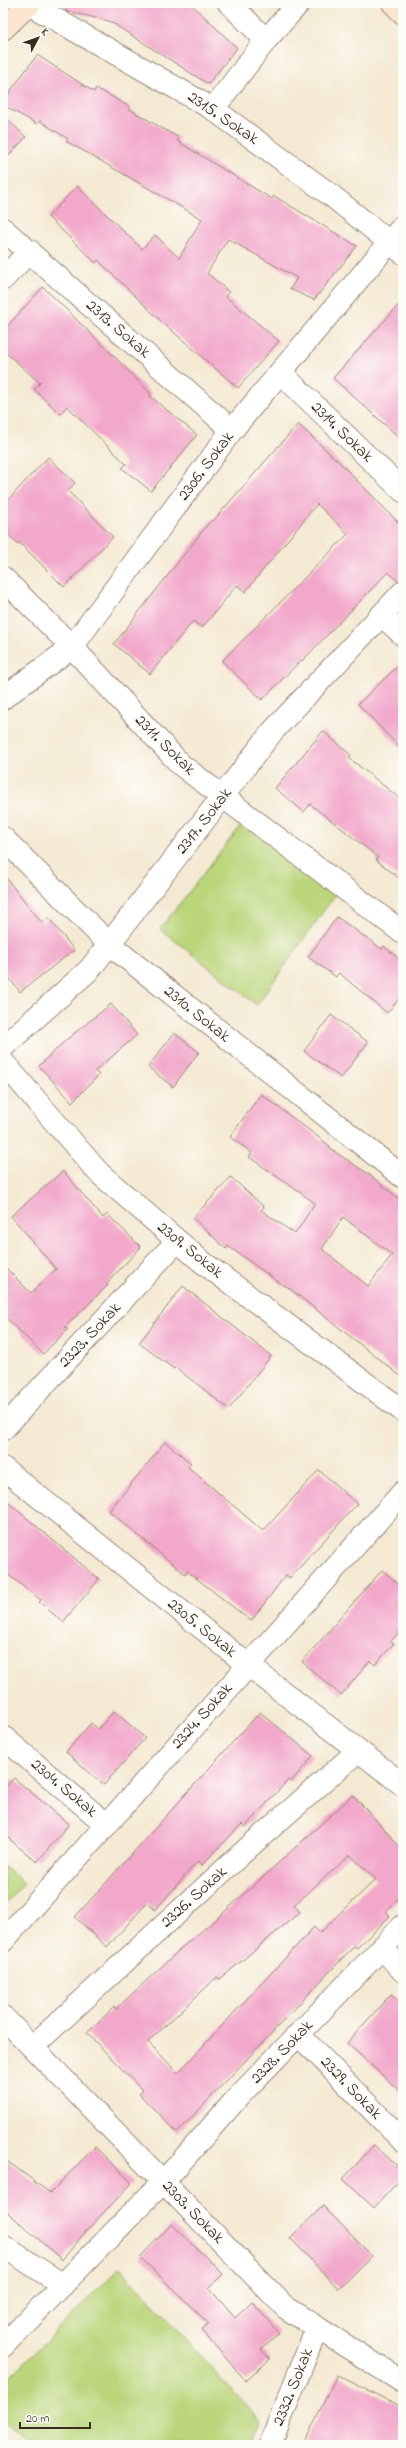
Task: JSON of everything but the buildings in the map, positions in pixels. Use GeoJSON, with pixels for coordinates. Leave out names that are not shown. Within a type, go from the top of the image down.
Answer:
{"type":"FeatureCollection","features":[{"type":"Feature","properties":{"kind":"main road"},"geometry":{"type":"LineString","coordinates":[[393,3],[403,13]]}},
{"type":"Feature","properties":{"kind":"main road"},"geometry":{"type":"LineString","coordinates":[[3,29],[29,4]]}},
{"type":"Feature","properties":{"kind":"street"},"geometry":{"type":"LineString","coordinates":[[229,3],[266,40]]}},
{"type":"Feature","properties":{"kind":"street"},"geometry":{"type":"LineString","coordinates":[[213,109],[266,40],[299,3]]}},
{"type":"Feature","properties":{"kind":"street","name":"2315. Sokak"},"geometry":{"type":"LineString","coordinates":[[29,4],[213,109],[332,196],[398,240]]}},
{"type":"Feature","properties":{"kind":"street","name":"2313. Sokak"},"geometry":{"type":"LineString","coordinates":[[3,229],[30,251],[232,430]]}},
{"type":"Feature","properties":{"kind":"street","name":"2306. Sokak"},"geometry":{"type":"LineString","coordinates":[[3,698],[72,647],[232,430],[280,372],[398,240]]}},
{"type":"Feature","properties":{"kind":"street"},"geometry":{"type":"LineString","coordinates":[[3,278],[30,251]]}},
{"type":"Feature","properties":{"kind":"street","name":"2314. Sokak"},"geometry":{"type":"LineString","coordinates":[[280,372],[403,491]]}},
{"type":"Feature","properties":{"kind":"street","name":"2311. Sokak"},"geometry":{"type":"LineString","coordinates":[[3,578],[72,647],[181,765],[403,933]]}},
{"type":"Feature","properties":{"kind":"street","name":"2317. Sokak"},"geometry":{"type":"LineString","coordinates":[[6,1037],[90,969],[272,732],[403,592]]}},
{"type":"Feature","properties":{"kind":"street"},"geometry":{"type":"LineString","coordinates":[[382,615],[403,635]]}},
{"type":"Feature","properties":{"kind":"street","name":"2310. Sokak"},"geometry":{"type":"LineString","coordinates":[[3,838],[109,944],[403,1177]]}},
{"type":"Feature","properties":{"kind":"street","name":"2309. Sokak"},"geometry":{"type":"LineString","coordinates":[[3,1062],[99,1173],[201,1261],[403,1411]]}},
{"type":"Feature","properties":{"kind":"street","name":"2323. Sokak"},"geometry":{"type":"LineString","coordinates":[[3,1429],[177,1241]]}},
{"type":"Feature","properties":{"kind":"street","name":"2305. Sokak"},"geometry":{"type":"LineString","coordinates":[[3,1468],[358,1751],[401,1780]]}},
{"type":"Feature","properties":{"kind":"street","name":"2324. Sokak"},"geometry":{"type":"LineString","coordinates":[[3,1941],[248,1664],[403,1492]]}},
{"type":"Feature","properties":{"kind":"street","name":"2304. Sokak"},"geometry":{"type":"LineString","coordinates":[[3,1737],[106,1824]]}},
{"type":"Feature","properties":{"kind":"street","name":"2326. Sokak"},"geometry":{"type":"LineString","coordinates":[[32,2047],[250,1846],[358,1751]]}},
{"type":"Feature","properties":{"kind":"street","name":"2328. Sokak"},"geometry":{"type":"LineString","coordinates":[[3,2346],[163,2182],[240,2095],[403,1926]]}},
{"type":"Feature","properties":{"kind":"street"},"geometry":{"type":"LineString","coordinates":[[382,1948],[403,1971]]}},
{"type":"Feature","properties":{"kind":"street","name":"2303. Sokak"},"geometry":{"type":"LineString","coordinates":[[3,2017],[286,2308],[403,2382]]}},
{"type":"Feature","properties":{"kind":"street","name":"2329. Sokak"},"geometry":{"type":"LineString","coordinates":[[299,2035],[403,2142]]}},
{"type":"Feature","properties":{"kind":"street"},"geometry":{"type":"LineString","coordinates":[[3,2246],[63,2285]]}},
{"type":"Feature","properties":{"kind":"street","name":"2332. Sokak"},"geometry":{"type":"LineString","coordinates":[[270,2445],[316,2328]]}},
{"type":"Feature","properties":{"kind":"green space"},"geometry":{"type":"Polygon","coordinates":[[[243,823],[337,892],[257,1005],[160,929],[243,823]]]}},
{"type":"Feature","properties":{"kind":"green space"},"geometry":{"type":"Polygon","coordinates":[[[3,1866],[24,1883],[3,1906],[3,1866]]]}},
{"type":"Feature","properties":{"kind":"green space"},"geometry":{"type":"Polygon","coordinates":[[[120,2267],[262,2423],[250,2445],[35,2445],[3,2422],[3,2384],[120,2267]]]}}]}
